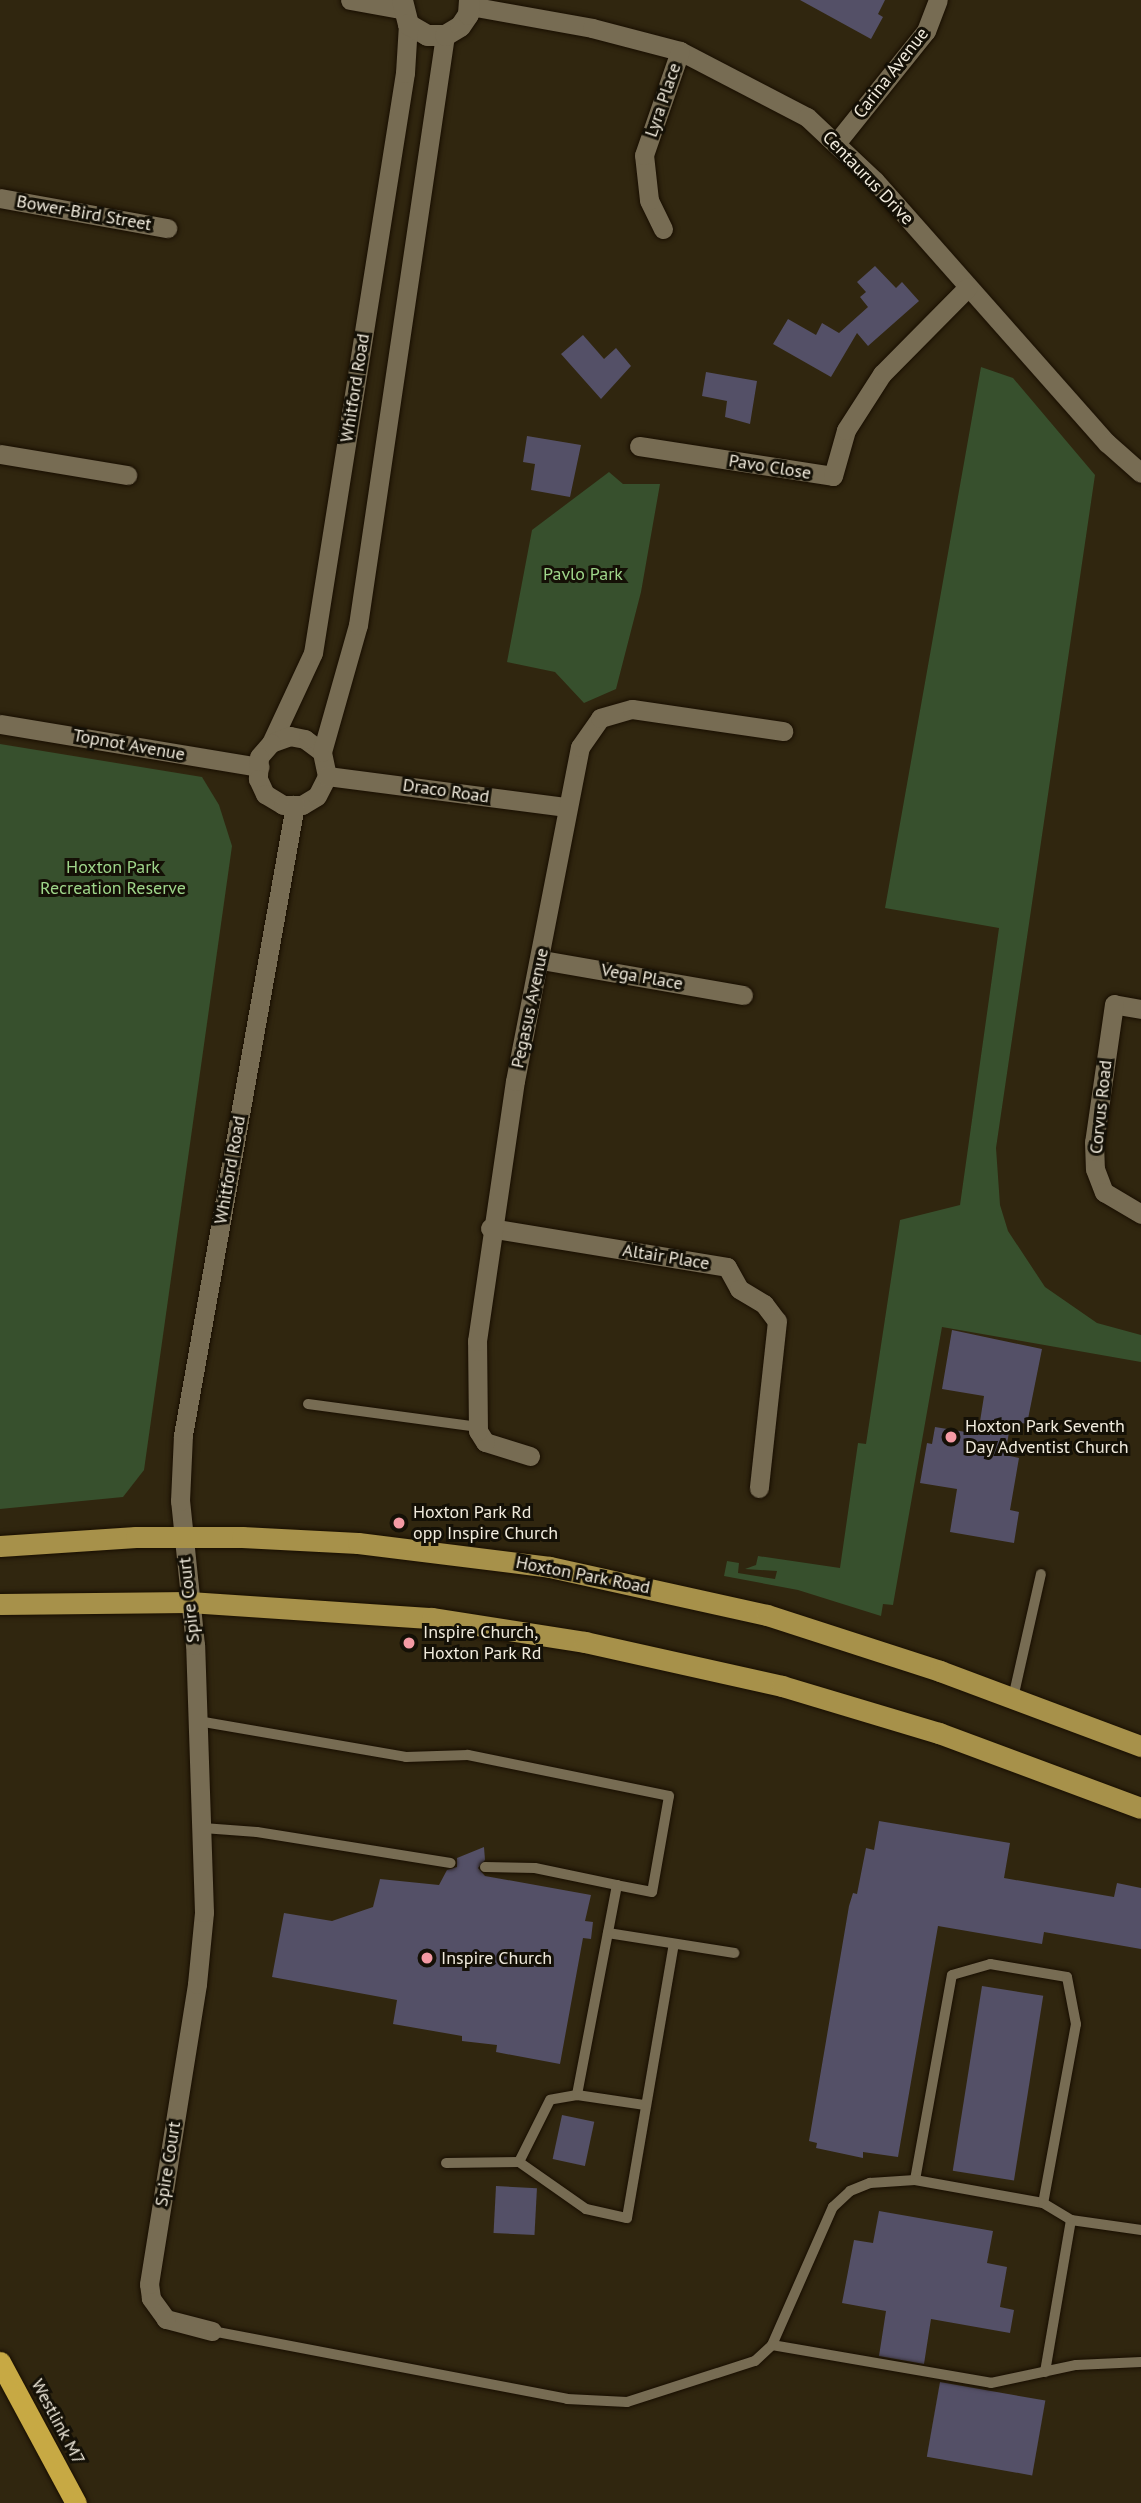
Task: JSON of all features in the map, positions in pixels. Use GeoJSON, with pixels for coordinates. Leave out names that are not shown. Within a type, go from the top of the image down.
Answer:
{"type":"FeatureCollection","features":[{"type":"Feature","properties":{"kind":"highway","name":"Westlink M7"},"geometry":{"type":"LineString","coordinates":[[0,2362],[76,2503]]}},
{"type":"Feature","properties":{"kind":"main road","name":"Hoxton Park Road"},"geometry":{"type":"LineString","coordinates":[[0,1545],[182,1537],[358,1543],[620,1580],[767,1615],[1013,1698],[1141,1746]]}},
{"type":"Feature","properties":{"kind":"main road"},"geometry":{"type":"LineString","coordinates":[[0,1605],[189,1602],[432,1618],[653,1655],[779,1694],[939,1733],[1141,1808]]}},
{"type":"Feature","properties":{"kind":"street"},"geometry":{"type":"LineString","coordinates":[[350,0],[404,11],[426,35],[445,35],[460,26],[470,3]]}},
{"type":"Feature","properties":{"kind":"street","name":"Carina Avenue"},"geometry":{"type":"LineString","coordinates":[[837,142],[926,31],[938,0]]}},
{"type":"Feature","properties":{"kind":"street","name":"Centaurus Drive"},"geometry":{"type":"LineString","coordinates":[[470,3],[592,28],[680,51],[807,117],[837,142],[1107,443],[1141,472]]}},
{"type":"Feature","properties":{"kind":"street","name":"Whitford Road"},"geometry":{"type":"LineString","coordinates":[[271,743],[313,653],[405,73],[404,11]]}},
{"type":"Feature","properties":{"kind":"street"},"geometry":{"type":"LineString","coordinates":[[322,752],[305,739],[290,736],[271,743],[260,757],[258,779],[265,794],[283,805],[295,805],[317,796],[327,776],[322,752],[358,625],[445,35]]}},
{"type":"Feature","properties":{"kind":"street","name":"Lyra Place"},"geometry":{"type":"LineString","coordinates":[[663,229],[649,200],[644,155],[680,51]]}},
{"type":"Feature","properties":{"kind":"street","name":"Bower-Bird Street"},"geometry":{"type":"LineString","coordinates":[[0,198],[167,228]]}},
{"type":"Feature","properties":{"kind":"street","name":"Pavo Close"},"geometry":{"type":"LineString","coordinates":[[639,446],[833,477],[846,430],[882,374],[968,287]]}},
{"type":"Feature","properties":{"kind":"street"},"geometry":{"type":"LineString","coordinates":[[0,454],[127,475]]}},
{"type":"Feature","properties":{"kind":"street","name":"Pegasus Avenue"},"geometry":{"type":"LineString","coordinates":[[478,1427],[477,1341],[490,1228],[541,960],[565,807],[588,731],[615,710],[652,710],[783,731]]}},
{"type":"Feature","properties":{"kind":"street","name":"Topnot Avenue"},"geometry":{"type":"LineString","coordinates":[[0,723],[259,767]]}},
{"type":"Feature","properties":{"kind":"street","name":"Draco Road"},"geometry":{"type":"LineString","coordinates":[[327,776],[565,807]]}},
{"type":"Feature","properties":{"kind":"street","name":"Whitford Road"},"geometry":{"type":"LineString","coordinates":[[182,1537],[183,1435],[295,805]]}},
{"type":"Feature","properties":{"kind":"street","name":"Vega Place"},"geometry":{"type":"LineString","coordinates":[[541,960],[743,995]]}},
{"type":"Feature","properties":{"kind":"street","name":"Corvus Road"},"geometry":{"type":"LineString","coordinates":[[1141,1009],[1114,1004],[1094,1142],[1095,1169],[1104,1192],[1141,1214]]}},
{"type":"Feature","properties":{"kind":"street","name":"Altair Place"},"geometry":{"type":"LineString","coordinates":[[490,1228],[727,1267],[739,1289],[764,1304],[777,1321],[759,1488]]}},
{"type":"Feature","properties":{"kind":"street"},"geometry":{"type":"LineString","coordinates":[[478,1427],[485,1442],[530,1455]]}},
{"type":"Feature","properties":{"kind":"street","name":"Spire Court"},"geometry":{"type":"LineString","coordinates":[[182,1537],[198,1721],[204,1912],[197,1984],[149,2284],[151,2298],[166,2319],[212,2331]]}},
{"type":"Feature","properties":{"kind":"lane"},"geometry":{"type":"LineString","coordinates":[[308,1404],[478,1427]]}},
{"type":"Feature","properties":{"kind":"lane"},"geometry":{"type":"LineString","coordinates":[[1013,1698],[1041,1574]]}},
{"type":"Feature","properties":{"kind":"lane"},"geometry":{"type":"LineString","coordinates":[[198,1721],[406,1757],[468,1755],[669,1796],[652,1892],[535,1868],[485,1867]]}},
{"type":"Feature","properties":{"kind":"lane"},"geometry":{"type":"LineString","coordinates":[[203,1828],[264,1833],[451,1863]]}},
{"type":"Feature","properties":{"kind":"lane"},"geometry":{"type":"LineString","coordinates":[[578,2095],[617,1885]]}},
{"type":"Feature","properties":{"kind":"lane"},"geometry":{"type":"LineString","coordinates":[[608,1933],[734,1953]]}},
{"type":"Feature","properties":{"kind":"lane"},"geometry":{"type":"LineString","coordinates":[[446,2162],[519,2162],[586,2209],[627,2218],[674,1944]]}},
{"type":"Feature","properties":{"kind":"lane"},"geometry":{"type":"LineString","coordinates":[[915,2180],[952,1975],[990,1964],[1067,1977],[1076,2024],[1043,2203]]}},
{"type":"Feature","properties":{"kind":"lane"},"geometry":{"type":"LineString","coordinates":[[519,2162],[550,2100],[578,2095],[645,2105]]}},
{"type":"Feature","properties":{"kind":"lane"},"geometry":{"type":"LineString","coordinates":[[1141,2230],[1071,2220],[1043,2203],[915,2180],[870,2183],[841,2198],[772,2345],[991,2383],[1076,2365],[1141,2362]]}},
{"type":"Feature","properties":{"kind":"lane"},"geometry":{"type":"LineString","coordinates":[[1045,2372],[1071,2220]]}},
{"type":"Feature","properties":{"kind":"lane","name":"Spire Court"},"geometry":{"type":"LineString","coordinates":[[212,2331],[567,2399],[626,2402],[737,2370],[772,2345]]}},
{"type":"Feature","properties":{"kind":"green space"},"geometry":{"type":"Polygon","coordinates":[[[981,367],[1013,378],[1095,475],[996,1148],[1000,1205],[1008,1231],[1045,1287],[1097,1323],[1141,1335],[1141,1362],[942,1327],[893,1605],[883,1604],[881,1616],[798,1590],[724,1576],[727,1561],[739,1563],[738,1573],[775,1579],[777,1571],[745,1569],[756,1565],[758,1556],[840,1568],[858,1443],[866,1444],[900,1220],[960,1205],[999,928],[885,908],[981,367]]]}},
{"type":"Feature","properties":{"kind":"green space","name":"Pavlo Park"},"geometry":{"type":"Polygon","coordinates":[[[609,472],[623,484],[660,484],[641,592],[616,689],[584,703],[555,672],[507,662],[532,530],[609,472]]]}},
{"type":"Feature","properties":{"kind":"green space","name":"Hoxton Park Recreation Reserve"},"geometry":{"type":"Polygon","coordinates":[[[0,744],[202,777],[219,805],[232,846],[144,1470],[123,1497],[0,1509],[0,744]]]}},
{"type":"Feature","properties":{"kind":"building"},"geometry":{"type":"Polygon","coordinates":[[[800,0],[885,0],[878,14],[883,17],[871,39],[800,0]]]}},
{"type":"Feature","properties":{"kind":"building"},"geometry":{"type":"Polygon","coordinates":[[[875,266],[896,288],[902,282],[919,301],[868,346],[857,333],[831,377],[773,344],[788,319],[816,335],[822,323],[839,333],[868,307],[860,297],[866,292],[857,282],[875,266]]]}},
{"type":"Feature","properties":{"kind":"building"},"geometry":{"type":"Polygon","coordinates":[[[583,335],[604,359],[616,348],[631,366],[601,399],[561,354],[583,335]]]}},
{"type":"Feature","properties":{"kind":"building"},"geometry":{"type":"Polygon","coordinates":[[[706,372],[757,381],[750,424],[725,417],[727,401],[702,396],[706,372]]]}},
{"type":"Feature","properties":{"kind":"building"},"geometry":{"type":"Polygon","coordinates":[[[527,436],[581,445],[570,497],[531,490],[535,464],[523,462],[527,436]]]}},
{"type":"Feature","properties":{"kind":"building","name":"Hoxton Park Seventh Day Adventist Church"},"geometry":{"type":"Polygon","coordinates":[[[952,1330],[1042,1349],[1027,1424],[1011,1421],[1005,1455],[1019,1458],[1010,1510],[1019,1512],[1014,1543],[950,1532],[957,1489],[920,1483],[927,1443],[932,1444],[935,1427],[978,1434],[984,1396],[942,1389],[952,1330]]]}},
{"type":"Feature","properties":{"kind":"building"},"geometry":{"type":"Polygon","coordinates":[[[879,1821],[1010,1843],[1004,1878],[1114,1897],[1117,1883],[1141,1888],[1141,1949],[1044,1932],[1042,1944],[938,1926],[898,2157],[863,2152],[863,2158],[816,2148],[817,2143],[809,2141],[849,1906],[853,1893],[857,1894],[866,1848],[874,1850],[879,1821]]]}},
{"type":"Feature","properties":{"kind":"building","name":"Inspire Church"},"geometry":{"type":"Polygon","coordinates":[[[484,1847],[485,1860],[478,1868],[485,1876],[591,1895],[585,1921],[593,1922],[591,1939],[583,1938],[560,2064],[496,2052],[497,2045],[462,2041],[462,2036],[393,2024],[397,2000],[272,1977],[284,1913],[332,1921],[373,1907],[380,1879],[439,1885],[447,1870],[457,1867],[457,1858],[484,1847]]]}},
{"type":"Feature","properties":{"kind":"building"},"geometry":{"type":"Polygon","coordinates":[[[982,1986],[1043,1996],[1014,2180],[953,2171],[982,1986]]]}},
{"type":"Feature","properties":{"kind":"building"},"geometry":{"type":"Polygon","coordinates":[[[562,2115],[594,2122],[585,2166],[553,2159],[562,2115]]]}},
{"type":"Feature","properties":{"kind":"building"},"geometry":{"type":"Polygon","coordinates":[[[496,2186],[537,2188],[534,2235],[494,2233],[496,2186]]]}},
{"type":"Feature","properties":{"kind":"building"},"geometry":{"type":"Polygon","coordinates":[[[879,2211],[993,2231],[987,2263],[1007,2267],[1000,2307],[1014,2310],[1010,2333],[931,2319],[924,2364],[879,2356],[886,2311],[842,2303],[854,2240],[873,2243],[879,2211]]]}},
{"type":"Feature","properties":{"kind":"building"},"geometry":{"type":"Polygon","coordinates":[[[940,2382],[1045,2401],[1032,2475],[927,2457],[940,2382]]]}},
{"type":"Feature","properties":{"kind":"place","name":"Hoxton Park Seventh Day Adventist Church"},"geometry":{"type":"Point","coordinates":[951,1437]}},
{"type":"Feature","properties":{"kind":"place","name":"Hoxton Park Rd opp Inspire Church"},"geometry":{"type":"Point","coordinates":[399,1523]}},
{"type":"Feature","properties":{"kind":"place","name":"Inspire Church, Hoxton Park Rd"},"geometry":{"type":"Point","coordinates":[409,1643]}},
{"type":"Feature","properties":{"kind":"place","name":"Inspire Church"},"geometry":{"type":"Point","coordinates":[427,1958]}}]}
